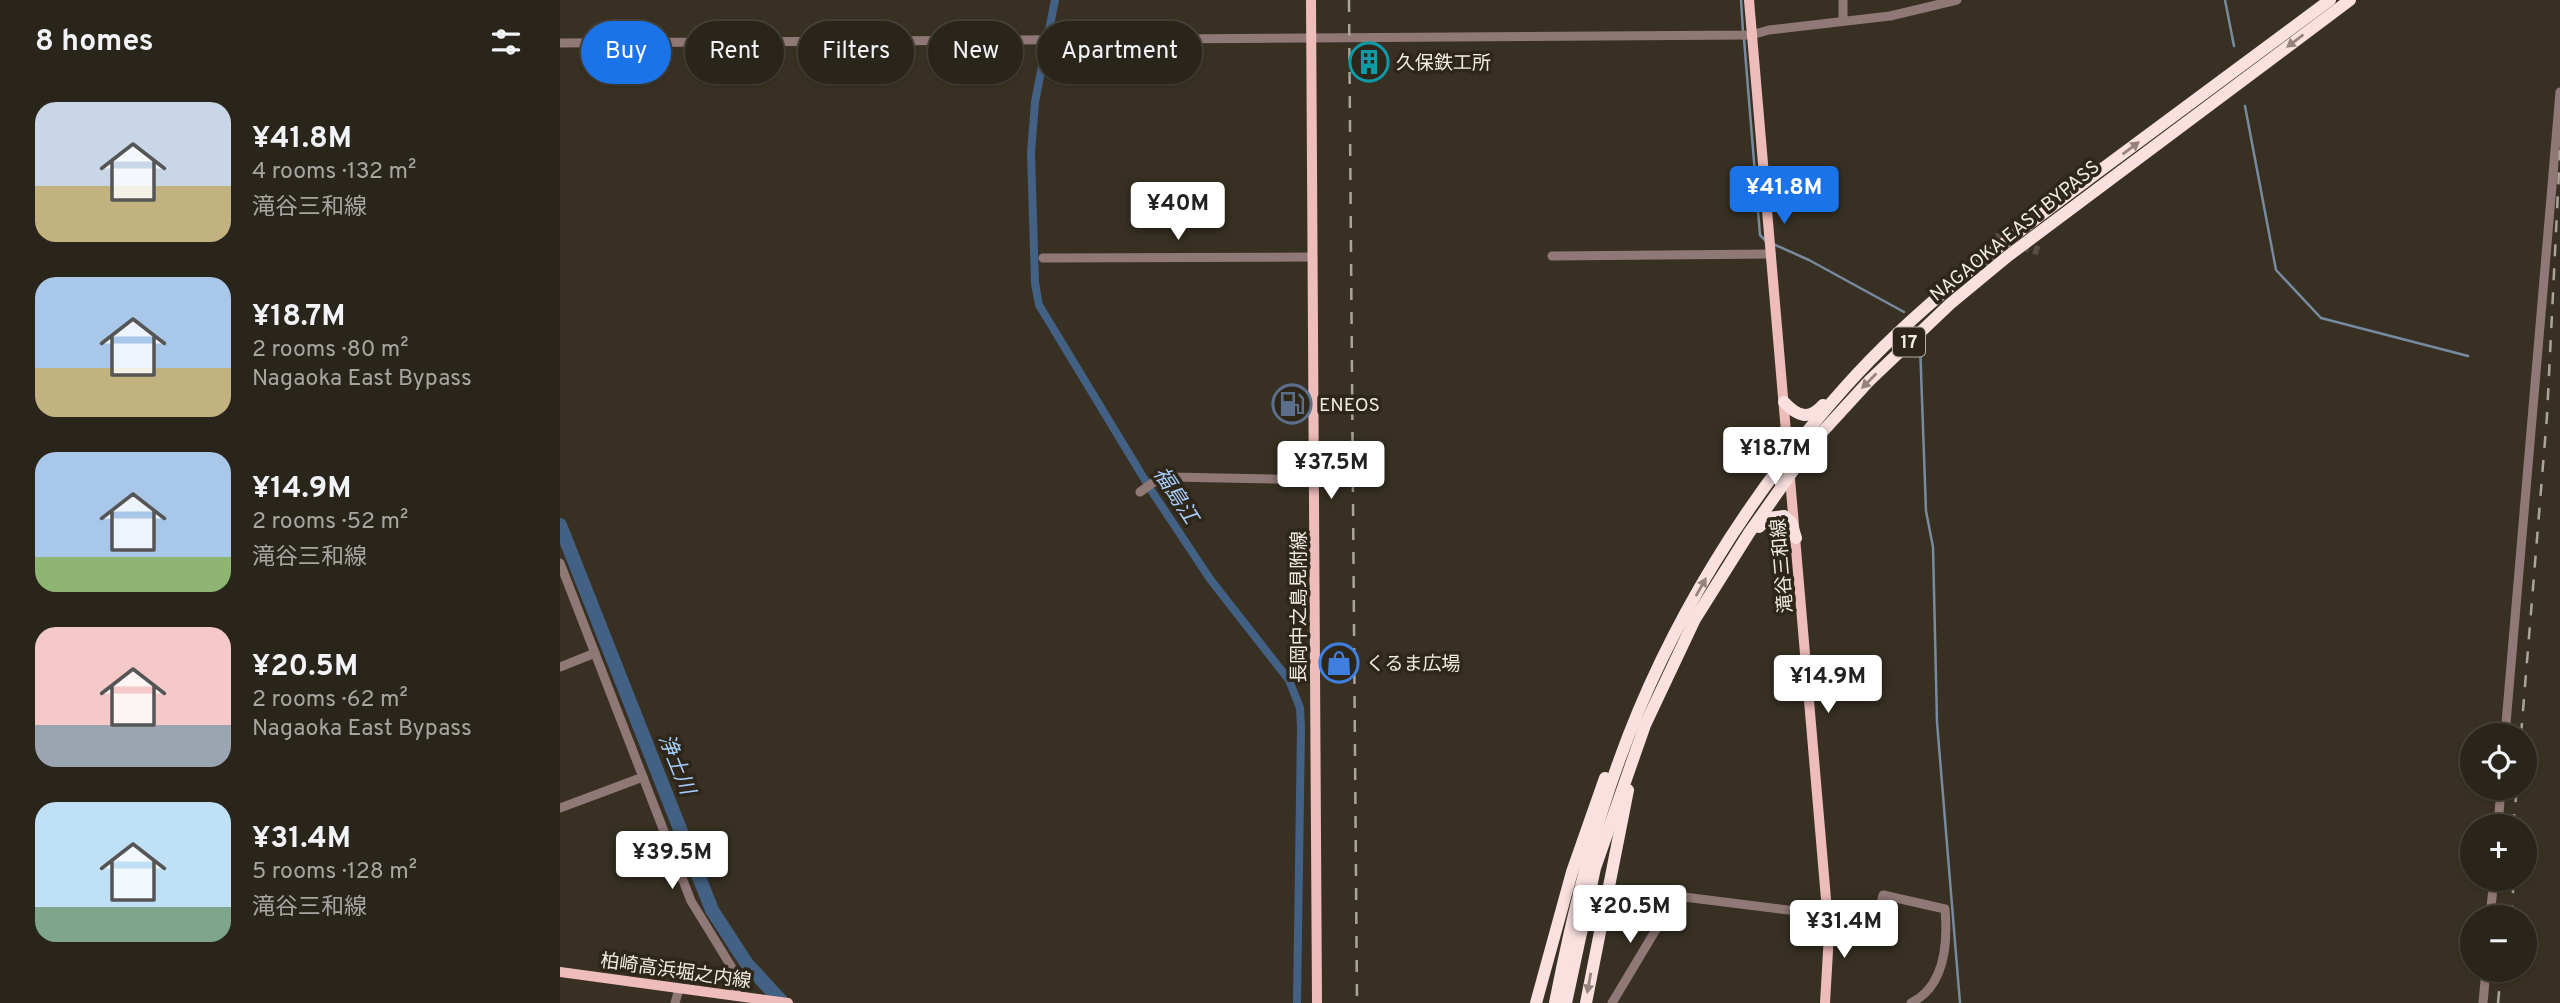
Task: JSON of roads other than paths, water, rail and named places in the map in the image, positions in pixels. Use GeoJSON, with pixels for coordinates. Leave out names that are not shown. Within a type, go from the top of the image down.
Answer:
{"type":"FeatureCollection","features":[{"type":"Feature","properties":{"kind":"highway","name":"NAGAOKA EAST BYPASS"},"geometry":{"type":"LineString","coordinates":[[1609,808],[1619,746],[1702,583],[1788,455],[1847,385],[1880,352],[2001,247],[2330,0]]}},
{"type":"Feature","properties":{"kind":"highway","name":"NAGAOKA EAST BYPASS"},"geometry":{"type":"LineString","coordinates":[[1609,808],[1651,709],[1695,619],[1790,474],[1835,416],[1950,304],[2067,210],[2350,0]]}},
{"type":"Feature","properties":{"kind":"highway"},"geometry":{"type":"LineString","coordinates":[[1784,402],[1798,415],[1814,413],[1886,339],[1948,285],[2001,247]]}},
{"type":"Feature","properties":{"kind":"highway"},"geometry":{"type":"LineString","coordinates":[[1651,709],[1737,559],[1762,524],[1772,517],[1784,516],[1791,522],[1796,538]]}},
{"type":"Feature","properties":{"kind":"highway"},"geometry":{"type":"LineString","coordinates":[[1586,1003],[1602,915],[1609,808]]}},
{"type":"Feature","properties":{"kind":"highway"},"geometry":{"type":"LineString","coordinates":[[1536,1003],[1609,808]]}},
{"type":"Feature","properties":{"kind":"highway"},"geometry":{"type":"LineString","coordinates":[[1555,1003],[1576,908],[1609,808]]}},
{"type":"Feature","properties":{"kind":"highway"},"geometry":{"type":"LineString","coordinates":[[1566,1003],[1609,808]]}},
{"type":"Feature","properties":{"kind":"main road","name":"長岡中之島見附線"},"geometry":{"type":"LineString","coordinates":[[1311,0],[1317,1003]]}},
{"type":"Feature","properties":{"kind":"main road","name":"滝谷三和線"},"geometry":{"type":"LineString","coordinates":[[1749,0],[1827,916],[1825,1003]]}},
{"type":"Feature","properties":{"kind":"main road","name":"柏崎高浜堀之内線"},"geometry":{"type":"LineString","coordinates":[[560,972],[788,1003]]}},
{"type":"Feature","properties":{"kind":"street"},"geometry":{"type":"LineString","coordinates":[[1843,0],[1843,21]]}},
{"type":"Feature","properties":{"kind":"street"},"geometry":{"type":"LineString","coordinates":[[560,43],[1751,35],[1891,16],[1957,0]]}},
{"type":"Feature","properties":{"kind":"street"},"geometry":{"type":"LineString","coordinates":[[2506,723],[2560,92]]}},
{"type":"Feature","properties":{"kind":"street"},"geometry":{"type":"LineString","coordinates":[[1552,256],[1771,254]]}},
{"type":"Feature","properties":{"kind":"street"},"geometry":{"type":"LineString","coordinates":[[1043,258],[1313,257]]}},
{"type":"Feature","properties":{"kind":"street"},"geometry":{"type":"LineString","coordinates":[[1142,490],[1154,482],[1171,477],[1315,480]]}},
{"type":"Feature","properties":{"kind":"street"},"geometry":{"type":"LineString","coordinates":[[560,563],[691,901],[734,971],[737,995]]}},
{"type":"Feature","properties":{"kind":"street"},"geometry":{"type":"LineString","coordinates":[[560,667],[595,653]]}},
{"type":"Feature","properties":{"kind":"street"},"geometry":{"type":"LineString","coordinates":[[560,808],[643,777]]}},
{"type":"Feature","properties":{"kind":"street"},"geometry":{"type":"LineString","coordinates":[[1612,1003],[1676,896],[1690,895],[1827,916],[1874,919],[1884,895],[1945,909],[1947,934],[1943,958],[1932,987],[1911,1003]]}},
{"type":"Feature","properties":{"kind":"street"},"geometry":{"type":"LineString","coordinates":[[2483,1003],[2485,982]]}},
{"type":"Feature","properties":{"kind":"street"},"geometry":{"type":"LineString","coordinates":[[676,1003],[679,989]]}},
{"type":"Feature","properties":{"kind":"waterway","name":"福島江"},"geometry":{"type":"LineString","coordinates":[[1055,0],[1035,102],[1031,153],[1035,283],[1039,305],[1151,490],[1210,579],[1289,680],[1300,708],[1297,1003]]}},
{"type":"Feature","properties":{"kind":"waterway"},"geometry":{"type":"LineString","coordinates":[[1741,0],[1743,32]]}},
{"type":"Feature","properties":{"kind":"waterway"},"geometry":{"type":"LineString","coordinates":[[2225,0],[2234,46]]}},
{"type":"Feature","properties":{"kind":"waterway"},"geometry":{"type":"LineString","coordinates":[[1744,39],[1760,235],[1767,242]]}},
{"type":"Feature","properties":{"kind":"waterway"},"geometry":{"type":"LineString","coordinates":[[2245,106],[2276,270],[2321,318],[2468,356]]}},
{"type":"Feature","properties":{"kind":"waterway"},"geometry":{"type":"LineString","coordinates":[[1773,244],[1809,260],[1904,312]]}},
{"type":"Feature","properties":{"kind":"waterway"},"geometry":{"type":"LineString","coordinates":[[1920,344],[1926,511],[1933,547],[1937,722],[1960,1003]]}},
{"type":"Feature","properties":{"kind":"waterway","name":"浄土川"},"geometry":{"type":"LineString","coordinates":[[560,525],[712,910],[747,964],[783,1003]]}},
{"type":"Feature","properties":{"kind":"tunnel"},"geometry":{"type":"LineString","coordinates":[[1995,237],[2039,251]]}},
{"type":"Feature","properties":{"kind":"railway"},"geometry":{"type":"LineString","coordinates":[[1349,0],[1357,1003]]}},
{"type":"Feature","properties":{"kind":"railway"},"geometry":{"type":"LineString","coordinates":[[2522,723],[2547,416],[2560,150]]}},
{"type":"Feature","properties":{"kind":"railway"},"geometry":{"type":"LineString","coordinates":[[2514,814],[2516,800]]}},
{"type":"Feature","properties":{"kind":"railway"},"geometry":{"type":"LineString","coordinates":[[2512,905],[2513,891]]}},
{"type":"Feature","properties":{"kind":"railway"},"geometry":{"type":"LineString","coordinates":[[2498,1003],[2500,982]]}},
{"type":"Feature","properties":{"kind":"place","name":"久保鉄工所"},"geometry":{"type":"Point","coordinates":[1369,62]}},
{"type":"Feature","properties":{"kind":"place","name":"ENEOS"},"geometry":{"type":"Point","coordinates":[1292,404]}},
{"type":"Feature","properties":{"kind":"place","name":"くるま広場"},"geometry":{"type":"Point","coordinates":[1339,663]}}]}
